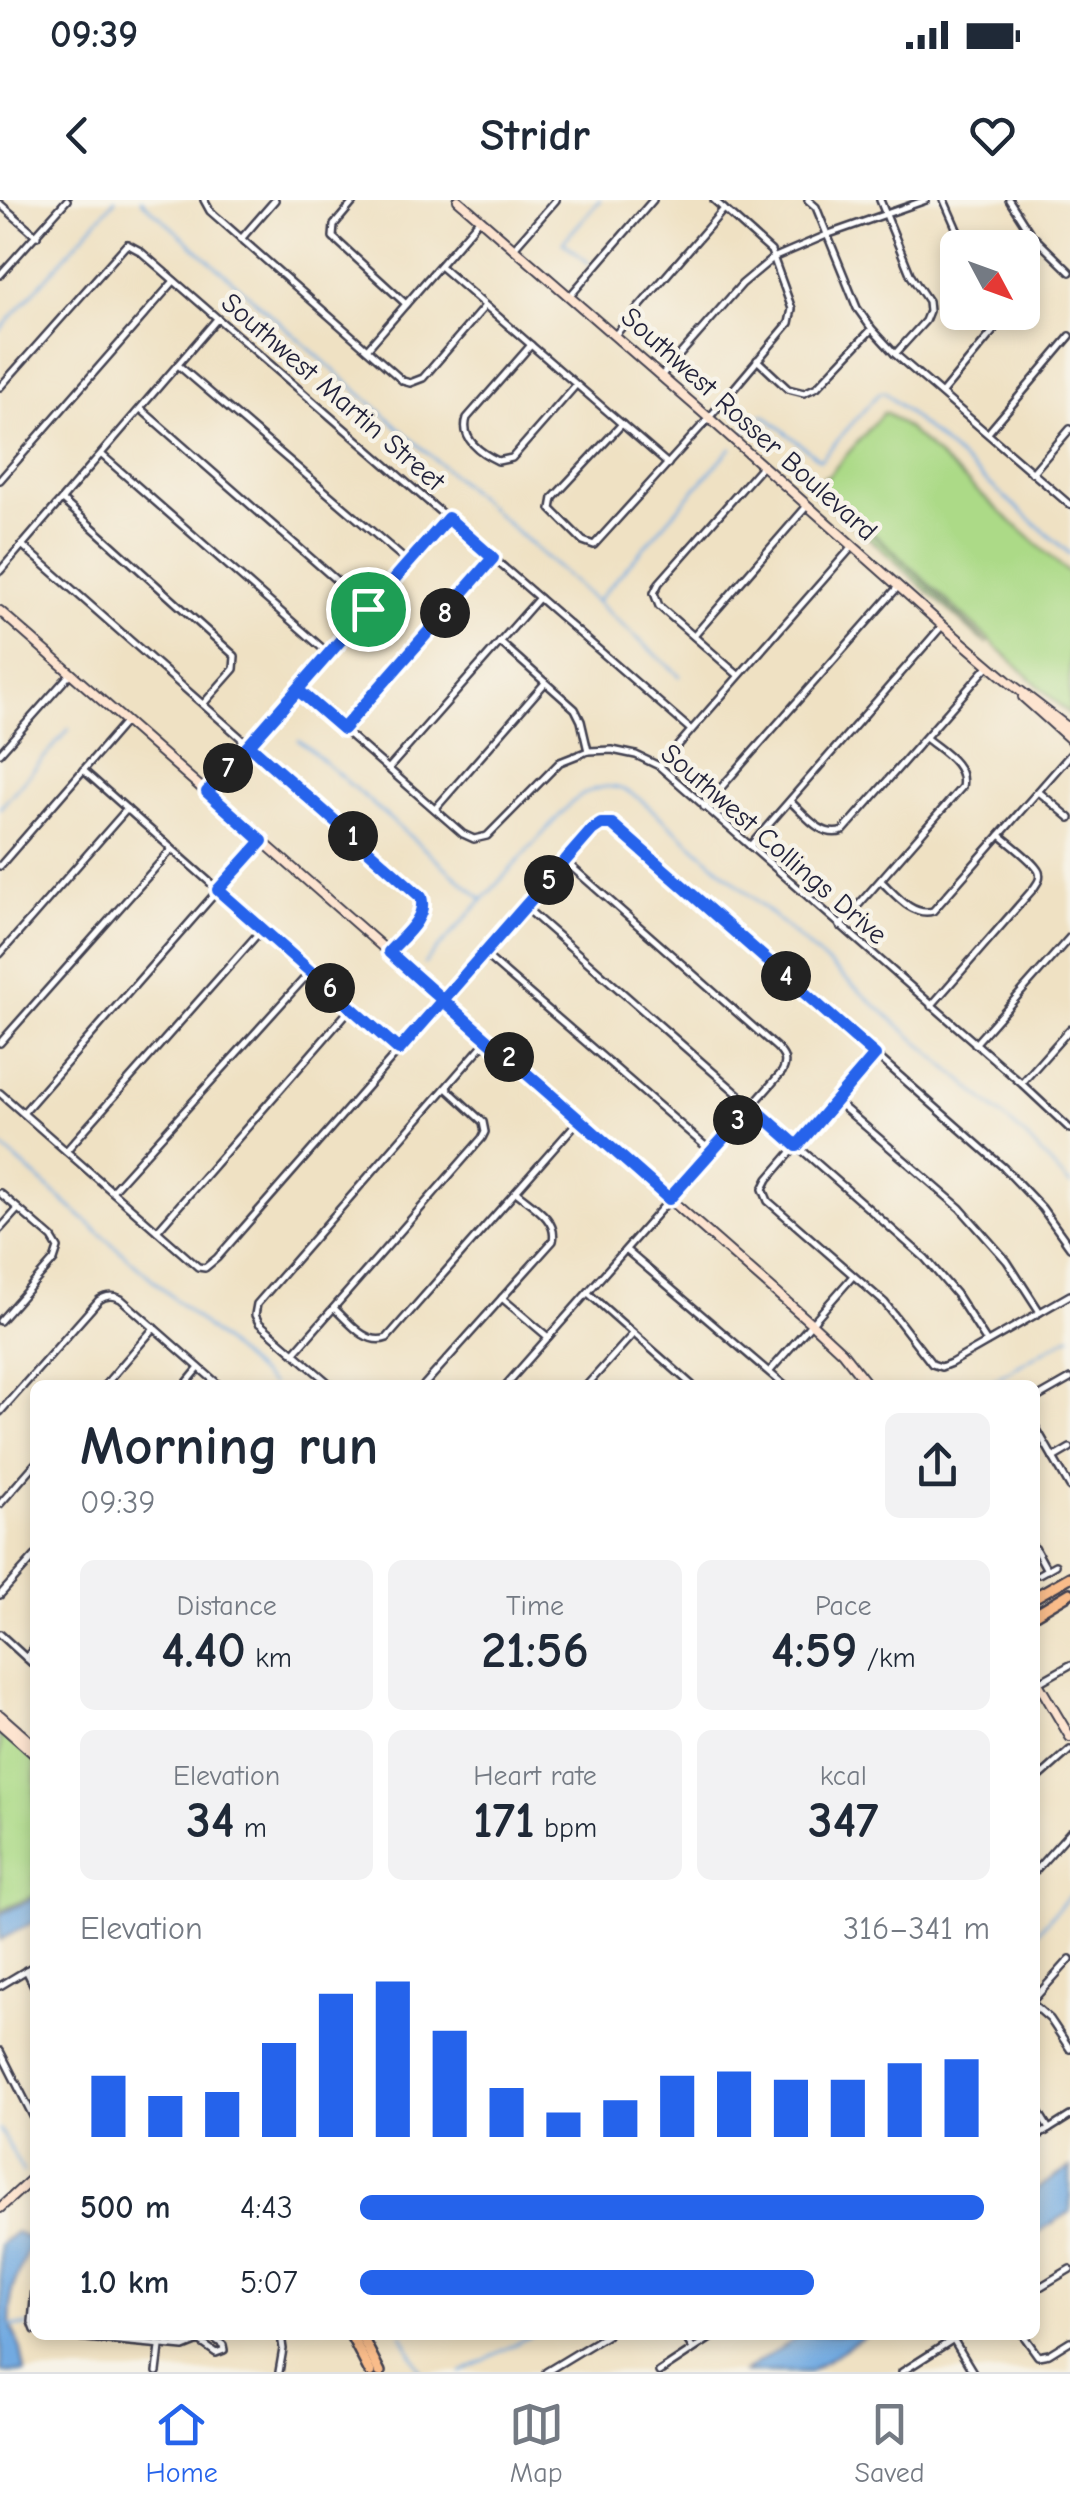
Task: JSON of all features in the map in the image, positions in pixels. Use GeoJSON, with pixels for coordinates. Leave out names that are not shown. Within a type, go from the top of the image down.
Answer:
{"type":"FeatureCollection","features":[{"type":"Feature","properties":{"kind":"main road"},"geometry":{"type":"LineString","coordinates":[[1040,1594],[1070,1577]]}},
{"type":"Feature","properties":{"kind":"main road"},"geometry":{"type":"LineString","coordinates":[[1040,1611],[1070,1593]]}},
{"type":"Feature","properties":{"kind":"main road"},"geometry":{"type":"LineString","coordinates":[[354,2340],[370,2372]]}},
{"type":"Feature","properties":{"kind":"main road"},"geometry":{"type":"LineString","coordinates":[[364,2340],[380,2372]]}},
{"type":"Feature","properties":{"kind":"street"},"geometry":{"type":"LineString","coordinates":[[0,275],[67,200]]}},
{"type":"Feature","properties":{"kind":"street"},"geometry":{"type":"LineString","coordinates":[[204,200],[210,211],[402,380],[410,383],[423,378],[485,306]]}},
{"type":"Feature","properties":{"kind":"street"},"geometry":{"type":"LineString","coordinates":[[242,239],[275,200]]}},
{"type":"Feature","properties":{"kind":"street"},"geometry":{"type":"LineString","coordinates":[[354,200],[334,225],[333,237],[406,304]]}},
{"type":"Feature","properties":{"kind":"street","name":"Southwest Rosser Boulevard"},"geometry":{"type":"LineString","coordinates":[[458,200],[943,626],[1070,728]]}},
{"type":"Feature","properties":{"kind":"street"},"geometry":{"type":"LineString","coordinates":[[514,248],[555,200]]}},
{"type":"Feature","properties":{"kind":"street"},"geometry":{"type":"LineString","coordinates":[[569,296],[653,200]]}},
{"type":"Feature","properties":{"kind":"street"},"geometry":{"type":"LineString","coordinates":[[622,424],[553,498],[551,510],[583,541],[594,545],[790,324],[792,309],[774,258],[764,243],[714,200]]}},
{"type":"Feature","properties":{"kind":"street"},"geometry":{"type":"LineString","coordinates":[[808,200],[816,207],[829,234],[857,308],[872,329],[895,354],[1070,505]]}},
{"type":"Feature","properties":{"kind":"street"},"geometry":{"type":"LineString","coordinates":[[880,200],[911,276],[928,301],[924,321],[895,354]]}},
{"type":"Feature","properties":{"kind":"street"},"geometry":{"type":"LineString","coordinates":[[662,376],[742,284],[774,258],[926,200]]}},
{"type":"Feature","properties":{"kind":"street"},"geometry":{"type":"LineString","coordinates":[[944,200],[958,230]]}},
{"type":"Feature","properties":{"kind":"street"},"geometry":{"type":"LineString","coordinates":[[1009,200],[1030,234],[1070,272]]}},
{"type":"Feature","properties":{"kind":"street"},"geometry":{"type":"LineString","coordinates":[[0,204],[36,236]]}},
{"type":"Feature","properties":{"kind":"street"},"geometry":{"type":"LineString","coordinates":[[616,336],[724,210]]}},
{"type":"Feature","properties":{"kind":"street"},"geometry":{"type":"LineString","coordinates":[[367,349],[480,219]]}},
{"type":"Feature","properties":{"kind":"street","name":"Southwest Martin Street"},"geometry":{"type":"LineString","coordinates":[[0,387],[128,244],[691,730]]}},
{"type":"Feature","properties":{"kind":"street"},"geometry":{"type":"LineString","coordinates":[[440,266],[668,464]]}},
{"type":"Feature","properties":{"kind":"street"},"geometry":{"type":"LineString","coordinates":[[0,480],[174,281]]}},
{"type":"Feature","properties":{"kind":"street"},"geometry":{"type":"LineString","coordinates":[[0,571],[217,319]]}},
{"type":"Feature","properties":{"kind":"street"},"geometry":{"type":"LineString","coordinates":[[757,360],[788,389],[804,393],[817,387],[872,329]]}},
{"type":"Feature","properties":{"kind":"street"},"geometry":{"type":"LineString","coordinates":[[942,393],[995,330]]}},
{"type":"Feature","properties":{"kind":"street"},"geometry":{"type":"LineString","coordinates":[[987,434],[1070,336]]}},
{"type":"Feature","properties":{"kind":"street"},"geometry":{"type":"LineString","coordinates":[[531,345],[467,418],[466,434],[481,450],[494,460],[509,460],[576,385]]}},
{"type":"Feature","properties":{"kind":"street"},"geometry":{"type":"LineString","coordinates":[[178,365],[409,563]]}},
{"type":"Feature","properties":{"kind":"street"},"geometry":{"type":"LineString","coordinates":[[141,410],[368,609]]}},
{"type":"Feature","properties":{"kind":"street"},"geometry":{"type":"LineString","coordinates":[[1032,473],[1070,429]]}},
{"type":"Feature","properties":{"kind":"street"},"geometry":{"type":"LineString","coordinates":[[101,454],[329,654]]}},
{"type":"Feature","properties":{"kind":"street"},"geometry":{"type":"LineString","coordinates":[[739,676],[659,606],[654,593],[763,465]]}},
{"type":"Feature","properties":{"kind":"street"},"geometry":{"type":"LineString","coordinates":[[62,500],[235,656],[234,670],[204,704]]}},
{"type":"Feature","properties":{"kind":"street"},"geometry":{"type":"LineString","coordinates":[[694,636],[807,506]]}},
{"type":"Feature","properties":{"kind":"street"},"geometry":{"type":"LineString","coordinates":[[207,792],[448,518]]}},
{"type":"Feature","properties":{"kind":"street"},"geometry":{"type":"LineString","coordinates":[[22,545],[421,897],[424,908],[420,916],[389,952]]}},
{"type":"Feature","properties":{"kind":"street"},"geometry":{"type":"LineString","coordinates":[[659,766],[852,546]]}},
{"type":"Feature","properties":{"kind":"street"},"geometry":{"type":"LineString","coordinates":[[343,729],[493,558]]}},
{"type":"Feature","properties":{"kind":"street"},"geometry":{"type":"LineString","coordinates":[[704,806],[898,587]]}},
{"type":"Feature","properties":{"kind":"street"},"geometry":{"type":"LineString","coordinates":[[388,770],[539,598]]}},
{"type":"Feature","properties":{"kind":"street"},"geometry":{"type":"LineString","coordinates":[[0,610],[812,1324],[864,1380]]}},
{"type":"Feature","properties":{"kind":"street"},"geometry":{"type":"LineString","coordinates":[[750,846],[943,626]]}},
{"type":"Feature","properties":{"kind":"street"},"geometry":{"type":"LineString","coordinates":[[298,690],[464,834],[474,839],[487,836],[560,762],[588,751],[578,713],[500,642]]}},
{"type":"Feature","properties":{"kind":"street"},"geometry":{"type":"LineString","coordinates":[[790,801],[823,830],[840,833],[989,665]]}},
{"type":"Feature","properties":{"kind":"street"},"geometry":{"type":"LineString","coordinates":[[0,753],[71,673]]}},
{"type":"Feature","properties":{"kind":"street","name":"Southwest Rosser Boulevard"},"geometry":{"type":"LineString","coordinates":[[1010,682],[1070,739]]}},
{"type":"Feature","properties":{"kind":"street"},"geometry":{"type":"LineString","coordinates":[[435,810],[544,683]]}},
{"type":"Feature","properties":{"kind":"street"},"geometry":{"type":"LineString","coordinates":[[0,866],[125,722]]}},
{"type":"Feature","properties":{"kind":"street"},"geometry":{"type":"LineString","coordinates":[[840,926],[964,783],[958,765],[926,738]]}},
{"type":"Feature","properties":{"kind":"street","name":"Southwest Collings Drive"},"geometry":{"type":"LineString","coordinates":[[588,751],[620,750],[659,766],[1069,1126]]}},
{"type":"Feature","properties":{"kind":"street"},"geometry":{"type":"LineString","coordinates":[[880,881],[914,910],[929,913],[1070,755]]}},
{"type":"Feature","properties":{"kind":"street"},"geometry":{"type":"LineString","coordinates":[[83,770],[399,1050]]}},
{"type":"Feature","properties":{"kind":"street"},"geometry":{"type":"LineString","coordinates":[[1039,792],[1070,818]]}},
{"type":"Feature","properties":{"kind":"street"},"geometry":{"type":"LineString","coordinates":[[0,954],[127,809]]}},
{"type":"Feature","properties":{"kind":"street"},"geometry":{"type":"LineString","coordinates":[[0,1093],[198,1267],[205,1268],[598,825],[612,824],[1004,1166],[1070,1247]]}},
{"type":"Feature","properties":{"kind":"street"},"geometry":{"type":"LineString","coordinates":[[931,1006],[1038,881],[1039,872],[1034,865],[1000,836]]}},
{"type":"Feature","properties":{"kind":"street"},"geometry":{"type":"LineString","coordinates":[[23,1113],[262,841]]}},
{"type":"Feature","properties":{"kind":"street"},"geometry":{"type":"LineString","coordinates":[[0,1043],[172,849]]}},
{"type":"Feature","properties":{"kind":"street"},"geometry":{"type":"LineString","coordinates":[[510,1380],[785,1066],[785,1057],[762,1034],[565,861]]}},
{"type":"Feature","properties":{"kind":"street"},"geometry":{"type":"LineString","coordinates":[[525,907],[934,1268],[987,1342]]}},
{"type":"Feature","properties":{"kind":"street"},"geometry":{"type":"LineString","coordinates":[[66,1151],[263,928]]}},
{"type":"Feature","properties":{"kind":"street"},"geometry":{"type":"LineString","coordinates":[[975,1044],[1070,938]]}},
{"type":"Feature","properties":{"kind":"street"},"geometry":{"type":"LineString","coordinates":[[484,954],[711,1151]]}},
{"type":"Feature","properties":{"kind":"street"},"geometry":{"type":"LineString","coordinates":[[112,1192],[311,971]]}},
{"type":"Feature","properties":{"kind":"street"},"geometry":{"type":"LineString","coordinates":[[156,1231],[352,1008]]}},
{"type":"Feature","properties":{"kind":"street"},"geometry":{"type":"LineString","coordinates":[[1022,1084],[1070,1029]]}},
{"type":"Feature","properties":{"kind":"street"},"geometry":{"type":"LineString","coordinates":[[325,1380],[259,1322],[254,1311],[488,1039]]}},
{"type":"Feature","properties":{"kind":"street"},"geometry":{"type":"LineString","coordinates":[[875,1055],[768,1178],[763,1189],[768,1201],[885,1303],[937,1366],[946,1365],[1070,1295]]}},
{"type":"Feature","properties":{"kind":"street"},"geometry":{"type":"LineString","coordinates":[[294,1353],[484,1136],[483,1122],[446,1088]]}},
{"type":"Feature","properties":{"kind":"street"},"geometry":{"type":"LineString","coordinates":[[836,1101],[960,1208],[1007,1260],[1040,1312]]}},
{"type":"Feature","properties":{"kind":"street"},"geometry":{"type":"LineString","coordinates":[[334,1308],[367,1338],[387,1338],[580,1119]]}},
{"type":"Feature","properties":{"kind":"street"},"geometry":{"type":"LineString","coordinates":[[428,1380],[555,1234],[551,1222],[516,1192]]}},
{"type":"Feature","properties":{"kind":"street"},"geometry":{"type":"LineString","coordinates":[[0,1193],[52,1238],[58,1248],[54,1260],[0,1321]]}},
{"type":"Feature","properties":{"kind":"street"},"geometry":{"type":"LineString","coordinates":[[0,1229],[18,1208]]}},
{"type":"Feature","properties":{"kind":"street"},"geometry":{"type":"LineString","coordinates":[[626,1250],[778,1380]]}},
{"type":"Feature","properties":{"kind":"street"},"geometry":{"type":"LineString","coordinates":[[769,1372],[853,1276]]}},
{"type":"Feature","properties":{"kind":"street"},"geometry":{"type":"LineString","coordinates":[[588,1293],[686,1380]]}},
{"type":"Feature","properties":{"kind":"street"},"geometry":{"type":"LineString","coordinates":[[0,1412],[99,1300],[111,1296],[121,1299],[213,1380]]}},
{"type":"Feature","properties":{"kind":"street"},"geometry":{"type":"LineString","coordinates":[[502,1298],[548,1338]]}},
{"type":"Feature","properties":{"kind":"street"},"geometry":{"type":"LineString","coordinates":[[109,1380],[154,1328]]}},
{"type":"Feature","properties":{"kind":"street"},"geometry":{"type":"LineString","coordinates":[[592,1380],[633,1334]]}},
{"type":"Feature","properties":{"kind":"street"},"geometry":{"type":"LineString","coordinates":[[189,1380],[200,1368]]}},
{"type":"Feature","properties":{"kind":"street"},"geometry":{"type":"LineString","coordinates":[[1040,1396],[1070,1379]]}},
{"type":"Feature","properties":{"kind":"street"},"geometry":{"type":"LineString","coordinates":[[1040,1435],[1070,1487]]}},
{"type":"Feature","properties":{"kind":"street"},"geometry":{"type":"LineString","coordinates":[[1053,1458],[1070,1448]]}},
{"type":"Feature","properties":{"kind":"street"},"geometry":{"type":"LineString","coordinates":[[0,1504],[30,1470]]}},
{"type":"Feature","properties":{"kind":"street"},"geometry":{"type":"LineString","coordinates":[[1040,1556],[1048,1570]]}},
{"type":"Feature","properties":{"kind":"street"},"geometry":{"type":"LineString","coordinates":[[0,1596],[30,1562]]}},
{"type":"Feature","properties":{"kind":"street"},"geometry":{"type":"LineString","coordinates":[[1040,1574],[1055,1565]]}},
{"type":"Feature","properties":{"kind":"street"},"geometry":{"type":"LineString","coordinates":[[0,1634],[30,1662]]}},
{"type":"Feature","properties":{"kind":"street"},"geometry":{"type":"LineString","coordinates":[[26,1658],[30,1653]]}},
{"type":"Feature","properties":{"kind":"street"},"geometry":{"type":"LineString","coordinates":[[1040,1680],[1070,1666]]}},
{"type":"Feature","properties":{"kind":"street"},"geometry":{"type":"LineString","coordinates":[[1040,1686],[1070,1737]]}},
{"type":"Feature","properties":{"kind":"street"},"geometry":{"type":"LineString","coordinates":[[0,1715],[30,1742]]}},
{"type":"Feature","properties":{"kind":"street"},"geometry":{"type":"LineString","coordinates":[[0,1724],[30,1751]]}},
{"type":"Feature","properties":{"kind":"street"},"geometry":{"type":"LineString","coordinates":[[1040,1777],[1070,1750]]}},
{"type":"Feature","properties":{"kind":"street"},"geometry":{"type":"LineString","coordinates":[[1040,1865],[1070,1832]]}},
{"type":"Feature","properties":{"kind":"street"},"geometry":{"type":"LineString","coordinates":[[1040,1992],[1070,1958]]}},
{"type":"Feature","properties":{"kind":"street"},"geometry":{"type":"LineString","coordinates":[[0,1986],[30,1968]]}},
{"type":"Feature","properties":{"kind":"street"},"geometry":{"type":"LineString","coordinates":[[26,1970],[30,1978]]}},
{"type":"Feature","properties":{"kind":"street"},"geometry":{"type":"LineString","coordinates":[[1040,2010],[1070,2049]]}},
{"type":"Feature","properties":{"kind":"street"},"geometry":{"type":"LineString","coordinates":[[0,2051],[30,2110]]}},
{"type":"Feature","properties":{"kind":"street"},"geometry":{"type":"LineString","coordinates":[[1040,2114],[1049,2129]]}},
{"type":"Feature","properties":{"kind":"street"},"geometry":{"type":"LineString","coordinates":[[1040,2135],[1070,2116]]}},
{"type":"Feature","properties":{"kind":"street"},"geometry":{"type":"LineString","coordinates":[[0,2208],[30,2181]]}},
{"type":"Feature","properties":{"kind":"street"},"geometry":{"type":"LineString","coordinates":[[1040,2287],[1070,2269]]}},
{"type":"Feature","properties":{"kind":"street"},"geometry":{"type":"LineString","coordinates":[[115,2340],[184,2348],[199,2340]]}},
{"type":"Feature","properties":{"kind":"street"},"geometry":{"type":"LineString","coordinates":[[279,2372],[282,2340]]}},
{"type":"Feature","properties":{"kind":"street"},"geometry":{"type":"LineString","coordinates":[[546,2372],[598,2340]]}},
{"type":"Feature","properties":{"kind":"street"},"geometry":{"type":"LineString","coordinates":[[687,2340],[693,2349]]}},
{"type":"Feature","properties":{"kind":"street"},"geometry":{"type":"LineString","coordinates":[[659,2372],[707,2340]]}},
{"type":"Feature","properties":{"kind":"street"},"geometry":{"type":"LineString","coordinates":[[902,2372],[952,2340]]}},
{"type":"Feature","properties":{"kind":"street"},"geometry":{"type":"LineString","coordinates":[[958,2340],[972,2372]]}},
{"type":"Feature","properties":{"kind":"street"},"geometry":{"type":"LineString","coordinates":[[1027,2340],[1038,2356],[1070,2342]]}},
{"type":"Feature","properties":{"kind":"street"},"geometry":{"type":"LineString","coordinates":[[158,2372],[160,2347]]}},
{"type":"Feature","properties":{"kind":"green space"},"geometry":{"type":"Polygon","coordinates":[[[883,413],[909,430],[1070,574],[1070,715],[884,542],[819,491],[883,413]]]}},
{"type":"Feature","properties":{"kind":"green space"},"geometry":{"type":"Polygon","coordinates":[[[820,483],[818,492],[883,543],[988,644],[817,497],[813,491],[820,483]]]}},
{"type":"Feature","properties":{"kind":"green space"},"geometry":{"type":"Polygon","coordinates":[[[0,1727],[30,1754],[30,1897],[0,1911],[0,1727]]]}},
{"type":"Feature","properties":{"kind":"water"},"geometry":{"type":"Polygon","coordinates":[[[30,1900],[30,1924],[0,1940],[0,1914],[30,1900]]]}},
{"type":"Feature","properties":{"kind":"water"},"geometry":{"type":"Polygon","coordinates":[[[1070,2168],[1070,2212],[1040,2231],[1040,2187],[1070,2168]]]}},
{"type":"Feature","properties":{"kind":"water"},"geometry":{"type":"Polygon","coordinates":[[[16,2232],[30,2243],[12,2290],[10,2324],[21,2349],[25,2372],[2,2372],[0,2244],[16,2232]]]}},
{"type":"Feature","properties":{"kind":"water"},"geometry":{"type":"Polygon","coordinates":[[[793,2340],[859,2340],[809,2372],[743,2372],[793,2340]]]}},
{"type":"Feature","properties":{"kind":"waterway"},"geometry":{"type":"LineString","coordinates":[[0,330],[115,200]]}},
{"type":"Feature","properties":{"kind":"waterway"},"geometry":{"type":"LineString","coordinates":[[141,200],[680,676]]}},
{"type":"Feature","properties":{"kind":"waterway"},"geometry":{"type":"LineString","coordinates":[[589,263],[563,242],[600,200]]}},
{"type":"Feature","properties":{"kind":"waterway"},"geometry":{"type":"LineString","coordinates":[[743,434],[758,416],[764,415],[820,460],[884,392],[1070,554]]}},
{"type":"Feature","properties":{"kind":"waterway"},"geometry":{"type":"LineString","coordinates":[[597,601],[731,448]]}},
{"type":"Feature","properties":{"kind":"waterway"},"geometry":{"type":"LineString","coordinates":[[0,808],[69,729]]}},
{"type":"Feature","properties":{"kind":"waterway"},"geometry":{"type":"LineString","coordinates":[[299,740],[483,900]]}},
{"type":"Feature","properties":{"kind":"waterway"},"geometry":{"type":"LineString","coordinates":[[424,964],[570,804],[596,789],[622,789],[641,800],[1024,1135],[1070,1185]]}},
{"type":"Feature","properties":{"kind":"waterway"},"geometry":{"type":"LineString","coordinates":[[0,1145],[266,1380]]}},
{"type":"Feature","properties":{"kind":"waterway"},"geometry":{"type":"LineString","coordinates":[[994,1380],[1070,1336]]}},
{"type":"Feature","properties":{"kind":"waterway"},"geometry":{"type":"LineString","coordinates":[[1040,1929],[1070,1895]]}},
{"type":"Feature","properties":{"kind":"waterway"},"geometry":{"type":"LineString","coordinates":[[0,2129],[23,2172]]}},
{"type":"Feature","properties":{"kind":"waterway"},"geometry":{"type":"LineString","coordinates":[[10,2326],[28,2326]]}},
{"type":"Feature","properties":{"kind":"waterway"},"geometry":{"type":"LineString","coordinates":[[405,2340],[421,2372]]}},
{"type":"Feature","properties":{"kind":"waterway"},"geometry":{"type":"LineString","coordinates":[[461,2372],[522,2340]]}},
{"type":"Feature","properties":{"kind":"route"},"geometry":{"type":"LineString","coordinates":[[368,609],[249,745],[421,897],[424,908],[420,916],[389,952],[442,1000],[580,1119],[669,1199],[752,1106],[797,1146],[875,1055],[612,824],[604,823],[592,830],[442,1000],[399,1050],[218,890],[262,841],[207,792],[249,745],[298,690],[343,729],[493,558],[448,518],[368,609]]}}]}
